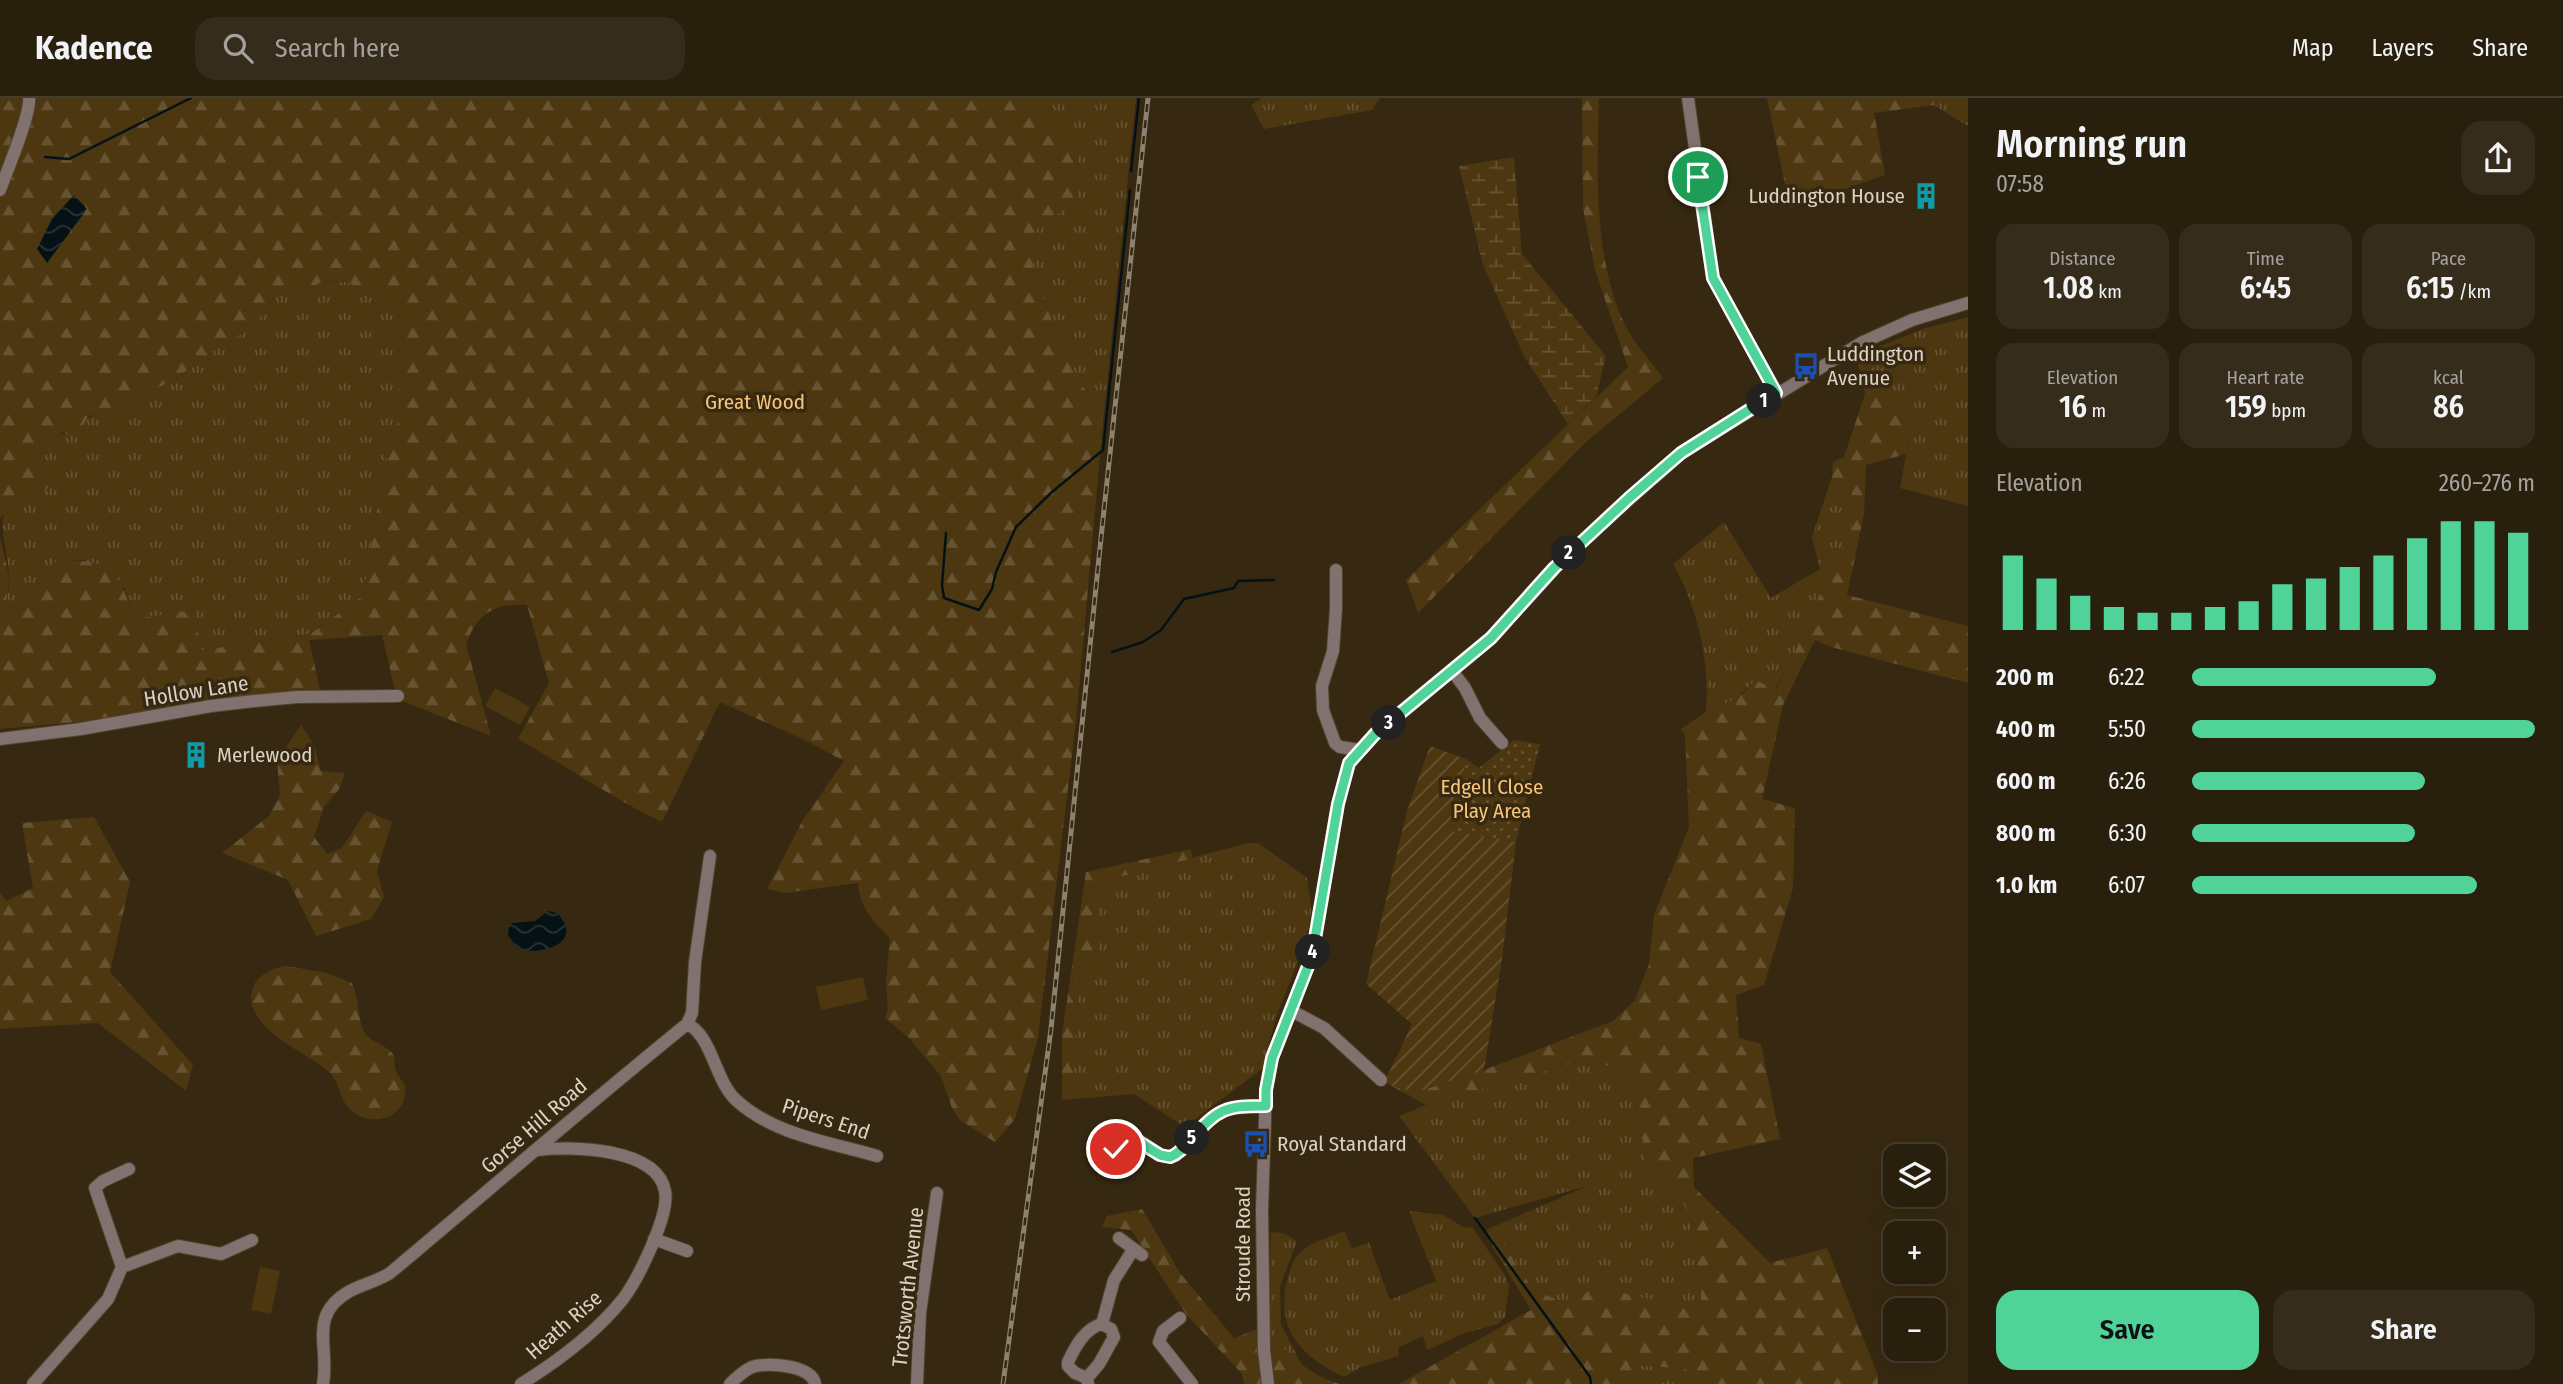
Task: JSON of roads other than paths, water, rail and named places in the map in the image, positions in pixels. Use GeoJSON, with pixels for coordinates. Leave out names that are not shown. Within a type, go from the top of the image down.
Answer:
{"type":"FeatureCollection","features":[{"type":"Feature","properties":{"kind":"street"},"geometry":{"type":"LineString","coordinates":[[0,190],[24,122],[29,98]]}},
{"type":"Feature","properties":{"kind":"street"},"geometry":{"type":"LineString","coordinates":[[1688,98],[1713,278],[1776,393]]}},
{"type":"Feature","properties":{"kind":"street","name":"Stroude Road"},"geometry":{"type":"LineString","coordinates":[[1268,1384],[1264,1350],[1262,1210],[1266,1090],[1272,1058],[1312,956],[1338,804],[1349,763],[1375,734],[1452,672],[1511,618],[1574,549],[1681,453],[1776,393],[1882,332],[1921,316],[1968,303]]}},
{"type":"Feature","properties":{"kind":"street"},"geometry":{"type":"LineString","coordinates":[[1335,570],[1333,651],[1322,686],[1323,710],[1332,736],[1349,763]]}},
{"type":"Feature","properties":{"kind":"street"},"geometry":{"type":"LineString","coordinates":[[1452,672],[1465,688],[1480,718],[1502,743]]}},
{"type":"Feature","properties":{"kind":"street","name":"Hollow Lane"},"geometry":{"type":"LineString","coordinates":[[0,740],[254,701],[297,697],[398,695]]}},
{"type":"Feature","properties":{"kind":"street"},"geometry":{"type":"LineString","coordinates":[[1340,747],[1360,750]]}},
{"type":"Feature","properties":{"kind":"street"},"geometry":{"type":"LineString","coordinates":[[687,1024],[692,1013],[695,962],[710,856]]}},
{"type":"Feature","properties":{"kind":"street"},"geometry":{"type":"LineString","coordinates":[[1292,1011],[1324,1028],[1381,1080]]}},
{"type":"Feature","properties":{"kind":"street","name":"Gorse Hill Road"},"geometry":{"type":"LineString","coordinates":[[323,1384],[326,1362],[322,1325],[325,1314],[333,1304],[354,1289],[390,1273],[562,1126],[687,1024]]}},
{"type":"Feature","properties":{"kind":"street","name":"Pipers End"},"geometry":{"type":"LineString","coordinates":[[687,1024],[698,1030],[726,1089],[748,1109],[773,1124],[809,1139],[877,1156]]}},
{"type":"Feature","properties":{"kind":"street"},"geometry":{"type":"LineString","coordinates":[[1116,1149],[1116,1140],[1136,1140],[1160,1155],[1170,1157],[1180,1151],[1220,1111],[1237,1107],[1266,1106]]}},
{"type":"Feature","properties":{"kind":"street","name":"Heath Rise"},"geometry":{"type":"LineString","coordinates":[[521,1384],[572,1348],[613,1310],[630,1288],[654,1239],[664,1205],[665,1191],[651,1170],[622,1156],[589,1148],[537,1150]]}},
{"type":"Feature","properties":{"kind":"street"},"geometry":{"type":"LineString","coordinates":[[33,1384],[108,1299],[122,1267],[95,1188],[103,1181],[129,1169]]}},
{"type":"Feature","properties":{"kind":"street","name":"Trotsworth Avenue"},"geometry":{"type":"LineString","coordinates":[[917,1384],[920,1313],[937,1193]]}},
{"type":"Feature","properties":{"kind":"street"},"geometry":{"type":"LineString","coordinates":[[1102,1324],[1114,1280],[1137,1252],[1118,1238]]}},
{"type":"Feature","properties":{"kind":"street"},"geometry":{"type":"LineString","coordinates":[[654,1239],[687,1251]]}},
{"type":"Feature","properties":{"kind":"street"},"geometry":{"type":"LineString","coordinates":[[122,1267],[178,1247],[221,1254],[252,1240]]}},
{"type":"Feature","properties":{"kind":"street"},"geometry":{"type":"LineString","coordinates":[[1180,1318],[1163,1331],[1159,1342],[1189,1383]]}},
{"type":"Feature","properties":{"kind":"street"},"geometry":{"type":"LineString","coordinates":[[1102,1324],[1111,1328],[1114,1337],[1088,1381],[1075,1373],[1068,1366],[1068,1362],[1085,1335],[1094,1326],[1102,1324]]}},
{"type":"Feature","properties":{"kind":"street"},"geometry":{"type":"LineString","coordinates":[[730,1384],[750,1368],[759,1366],[801,1369],[810,1373],[815,1384]]}},
{"type":"Feature","properties":{"kind":"water"},"geometry":{"type":"Polygon","coordinates":[[[74,195],[87,209],[47,263],[37,249],[52,219],[74,195]]]}},
{"type":"Feature","properties":{"kind":"water"},"geometry":{"type":"Polygon","coordinates":[[[548,911],[557,913],[564,923],[564,939],[549,948],[528,951],[518,949],[508,935],[509,926],[513,923],[535,921],[548,911]]]}},
{"type":"Feature","properties":{"kind":"waterway"},"geometry":{"type":"LineString","coordinates":[[45,157],[69,159],[191,98]]}},
{"type":"Feature","properties":{"kind":"waterway"},"geometry":{"type":"LineString","coordinates":[[1131,171],[1139,98]]}},
{"type":"Feature","properties":{"kind":"waterway"},"geometry":{"type":"LineString","coordinates":[[946,533],[942,585],[944,598],[979,610],[992,589],[996,572],[1016,527],[1052,492],[1103,450],[1130,190]]}},
{"type":"Feature","properties":{"kind":"waterway"},"geometry":{"type":"LineString","coordinates":[[1112,652],[1143,642],[1161,630],[1184,599],[1234,588],[1238,581],[1274,580]]}},
{"type":"Feature","properties":{"kind":"waterway"},"geometry":{"type":"LineString","coordinates":[[1475,1218],[1590,1377],[1591,1384]]}},
{"type":"Feature","properties":{"kind":"railway"},"geometry":{"type":"LineString","coordinates":[[1003,1384],[1051,1029],[1148,98]]}},
{"type":"Feature","properties":{"kind":"place","name":"Luddington House"},"geometry":{"type":"Point","coordinates":[1926,196]}},
{"type":"Feature","properties":{"kind":"place","name":"Luddington Avenue"},"geometry":{"type":"Point","coordinates":[1806,366]}},
{"type":"Feature","properties":{"kind":"place","name":"Merlewood"},"geometry":{"type":"Point","coordinates":[196,755]}},
{"type":"Feature","properties":{"kind":"place","name":"Royal Standard"},"geometry":{"type":"Point","coordinates":[1256,1144]}},
{"type":"Feature","properties":{"kind":"park label","name":"Great Wood"},"geometry":{"type":"Point","coordinates":[755,402]}},
{"type":"Feature","properties":{"kind":"park label","name":"Edgell Close Play Area"},"geometry":{"type":"Point","coordinates":[1492,799]}}]}
